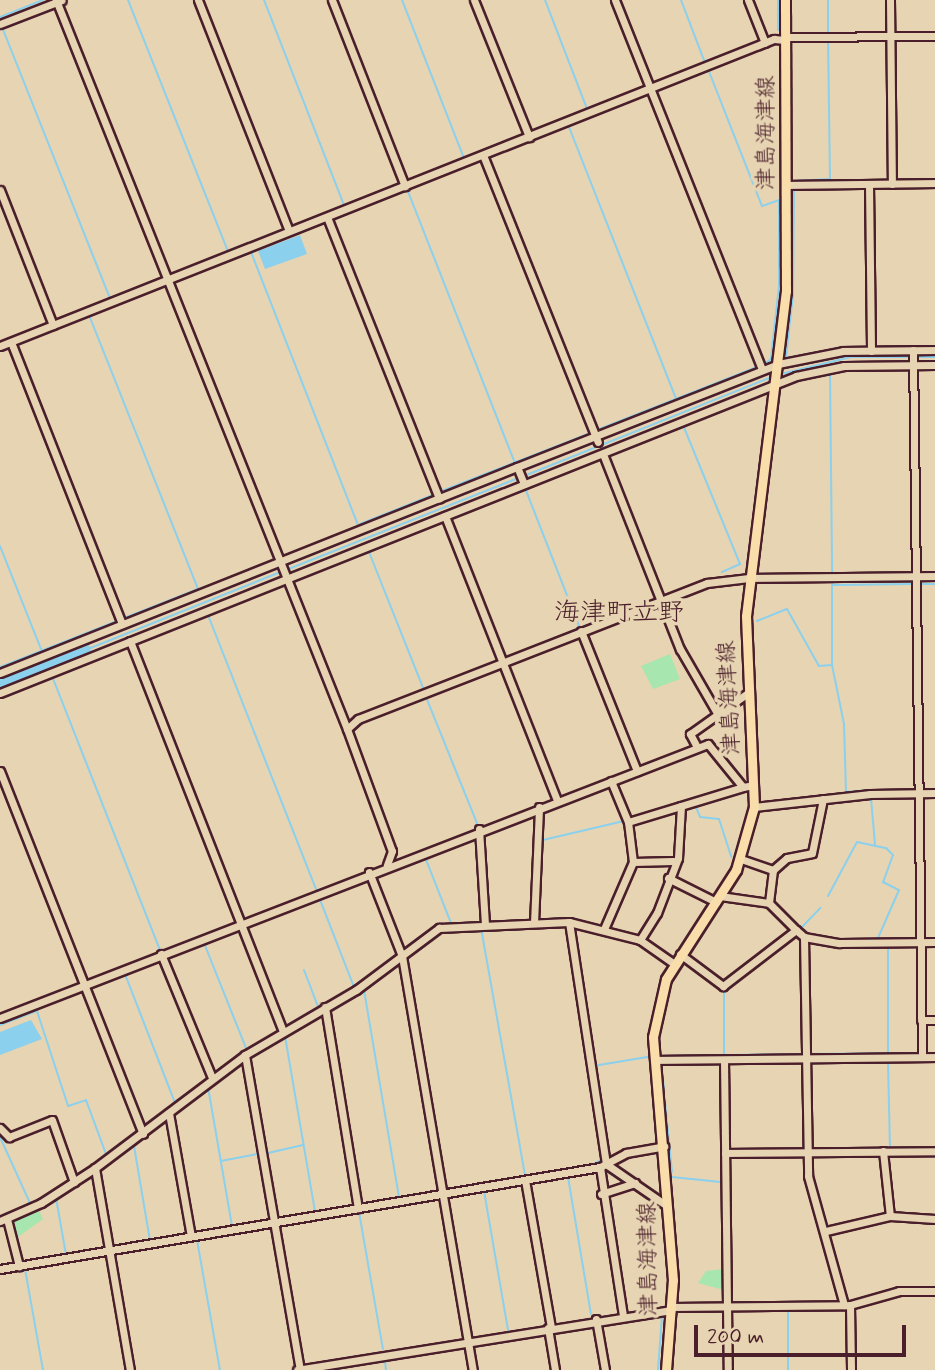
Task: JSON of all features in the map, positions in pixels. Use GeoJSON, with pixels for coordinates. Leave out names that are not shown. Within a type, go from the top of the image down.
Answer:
{"type":"FeatureCollection","features":[{"type":"Feature","properties":{"kind":"main road","name":"津島海津線"},"geometry":{"type":"LineString","coordinates":[[666,1370],[671,1308],[664,1146],[654,1060],[659,1000],[673,963],[718,899],[741,859],[754,807],[748,786],[749,578],[786,291],[785,0]]}},
{"type":"Feature","properties":{"kind":"street"},"geometry":{"type":"LineString","coordinates":[[198,0],[289,231]]}},
{"type":"Feature","properties":{"kind":"street"},"geometry":{"type":"LineString","coordinates":[[332,0],[405,186]]}},
{"type":"Feature","properties":{"kind":"street"},"geometry":{"type":"LineString","coordinates":[[474,0],[528,137]]}},
{"type":"Feature","properties":{"kind":"street"},"geometry":{"type":"LineString","coordinates":[[615,0],[762,370]]}},
{"type":"Feature","properties":{"kind":"street"},"geometry":{"type":"LineString","coordinates":[[748,0],[765,43]]}},
{"type":"Feature","properties":{"kind":"street"},"geometry":{"type":"LineString","coordinates":[[890,0],[892,184]]}},
{"type":"Feature","properties":{"kind":"street"},"geometry":{"type":"LineString","coordinates":[[0,24],[58,1],[166,280],[346,729],[392,851],[387,865]]}},
{"type":"Feature","properties":{"kind":"street"},"geometry":{"type":"LineString","coordinates":[[0,346],[765,43],[786,38],[935,36]]}},
{"type":"Feature","properties":{"kind":"street"},"geometry":{"type":"LineString","coordinates":[[483,155],[597,439]]}},
{"type":"Feature","properties":{"kind":"street"},"geometry":{"type":"LineString","coordinates":[[787,185],[935,183]]}},
{"type":"Feature","properties":{"kind":"street"},"geometry":{"type":"LineString","coordinates":[[869,184],[871,351]]}},
{"type":"Feature","properties":{"kind":"street"},"geometry":{"type":"LineString","coordinates":[[0,190],[53,325]]}},
{"type":"Feature","properties":{"kind":"street"},"geometry":{"type":"LineString","coordinates":[[327,217],[439,499]]}},
{"type":"Feature","properties":{"kind":"street"},"geometry":{"type":"LineString","coordinates":[[11,342],[122,624]]}},
{"type":"Feature","properties":{"kind":"street"},"geometry":{"type":"LineString","coordinates":[[0,673],[597,439],[778,364],[827,353],[935,350]]}},
{"type":"Feature","properties":{"kind":"street"},"geometry":{"type":"LineString","coordinates":[[913,352],[922,1057]]}},
{"type":"Feature","properties":{"kind":"street"},"geometry":{"type":"LineString","coordinates":[[0,693],[523,483],[603,454],[775,382],[824,368],[935,365]]}},
{"type":"Feature","properties":{"kind":"street"},"geometry":{"type":"LineString","coordinates":[[603,454],[680,649],[717,713]]}},
{"type":"Feature","properties":{"kind":"street"},"geometry":{"type":"LineString","coordinates":[[518,470],[523,483]]}},
{"type":"Feature","properties":{"kind":"street"},"geometry":{"type":"LineString","coordinates":[[445,516],[557,800]]}},
{"type":"Feature","properties":{"kind":"street"},"geometry":{"type":"LineString","coordinates":[[346,729],[358,719],[707,583],[749,578],[935,576]]}},
{"type":"Feature","properties":{"kind":"street"},"geometry":{"type":"LineString","coordinates":[[581,631],[637,771]]}},
{"type":"Feature","properties":{"kind":"street"},"geometry":{"type":"LineString","coordinates":[[130,641],[283,1031]]}},
{"type":"Feature","properties":{"kind":"street"},"geometry":{"type":"LineString","coordinates":[[698,747],[690,734],[748,693]]}},
{"type":"Feature","properties":{"kind":"street"},"geometry":{"type":"LineString","coordinates":[[0,1018],[479,829],[698,747],[711,746],[748,786],[628,822]]}},
{"type":"Feature","properties":{"kind":"street"},"geometry":{"type":"LineString","coordinates":[[0,771],[143,1134]]}},
{"type":"Feature","properties":{"kind":"street"},"geometry":{"type":"LineString","coordinates":[[604,929],[633,862],[628,822],[611,781]]}},
{"type":"Feature","properties":{"kind":"street"},"geometry":{"type":"LineString","coordinates":[[754,807],[823,799],[935,793]]}},
{"type":"Feature","properties":{"kind":"street"},"geometry":{"type":"LineString","coordinates":[[769,903],[773,870],[787,858],[812,853],[823,799]]}},
{"type":"Feature","properties":{"kind":"street"},"geometry":{"type":"LineString","coordinates":[[633,862],[673,861],[678,858],[681,806]]}},
{"type":"Feature","properties":{"kind":"street"},"geometry":{"type":"LineString","coordinates":[[534,923],[539,807]]}},
{"type":"Feature","properties":{"kind":"street"},"geometry":{"type":"LineString","coordinates":[[479,829],[485,923]]}},
{"type":"Feature","properties":{"kind":"street"},"geometry":{"type":"LineString","coordinates":[[741,859],[773,870]]}},
{"type":"Feature","properties":{"kind":"street"},"geometry":{"type":"LineString","coordinates":[[640,940],[657,913],[673,861]]}},
{"type":"Feature","properties":{"kind":"street"},"geometry":{"type":"LineString","coordinates":[[369,872],[402,956],[473,1370]]}},
{"type":"Feature","properties":{"kind":"street"},"geometry":{"type":"LineString","coordinates":[[668,878],[718,899],[769,903],[804,937],[839,943],[935,942]]}},
{"type":"Feature","properties":{"kind":"street"},"geometry":{"type":"LineString","coordinates":[[569,922],[603,1165],[601,1194],[624,1315]]}},
{"type":"Feature","properties":{"kind":"street"},"geometry":{"type":"LineString","coordinates":[[19,1266],[4,1220],[95,1168],[143,1134],[212,1078],[325,1007],[439,928],[485,923],[569,922],[640,940],[673,963]]}},
{"type":"Feature","properties":{"kind":"street"},"geometry":{"type":"LineString","coordinates":[[680,953],[723,986],[796,930]]}},
{"type":"Feature","properties":{"kind":"street"},"geometry":{"type":"LineString","coordinates":[[804,937],[808,1152],[812,1201],[826,1231],[847,1305],[850,1370]]}},
{"type":"Feature","properties":{"kind":"street"},"geometry":{"type":"LineString","coordinates":[[161,954],[212,1078]]}},
{"type":"Feature","properties":{"kind":"street"},"geometry":{"type":"LineString","coordinates":[[325,1007],[358,1208]]}},
{"type":"Feature","properties":{"kind":"street"},"geometry":{"type":"LineString","coordinates":[[921,1020],[935,1020]]}},
{"type":"Feature","properties":{"kind":"street"},"geometry":{"type":"LineString","coordinates":[[245,1055],[299,1370],[671,1308],[847,1305],[899,1291],[935,1291]]}},
{"type":"Feature","properties":{"kind":"street"},"geometry":{"type":"LineString","coordinates":[[654,1060],[935,1057]]}},
{"type":"Feature","properties":{"kind":"street"},"geometry":{"type":"LineString","coordinates":[[724,1060],[728,1370]]}},
{"type":"Feature","properties":{"kind":"street"},"geometry":{"type":"LineString","coordinates":[[169,1113],[191,1236]]}},
{"type":"Feature","properties":{"kind":"street"},"geometry":{"type":"LineString","coordinates":[[0,1128],[3,1136],[9,1137],[52,1120],[74,1182]]}},
{"type":"Feature","properties":{"kind":"street"},"geometry":{"type":"LineString","coordinates":[[0,1269],[525,1180],[603,1165],[626,1153],[664,1146]]}},
{"type":"Feature","properties":{"kind":"street"},"geometry":{"type":"LineString","coordinates":[[725,1153],[935,1150]]}},
{"type":"Feature","properties":{"kind":"street"},"geometry":{"type":"LineString","coordinates":[[883,1151],[890,1216]]}},
{"type":"Feature","properties":{"kind":"street"},"geometry":{"type":"LineString","coordinates":[[603,1165],[668,1206]]}},
{"type":"Feature","properties":{"kind":"street"},"geometry":{"type":"LineString","coordinates":[[95,1168],[130,1370]]}},
{"type":"Feature","properties":{"kind":"street"},"geometry":{"type":"LineString","coordinates":[[525,1180],[555,1370]]}},
{"type":"Feature","properties":{"kind":"street"},"geometry":{"type":"LineString","coordinates":[[601,1194],[635,1184]]}},
{"type":"Feature","properties":{"kind":"street"},"geometry":{"type":"LineString","coordinates":[[826,1231],[890,1216],[935,1219]]}},
{"type":"Feature","properties":{"kind":"street"},"geometry":{"type":"LineString","coordinates":[[596,1320],[605,1370]]}},
{"type":"Feature","properties":{"kind":"green space"},"geometry":{"type":"Polygon","coordinates":[[[670,654],[680,679],[653,689],[641,666],[670,654]]]}},
{"type":"Feature","properties":{"kind":"green space"},"geometry":{"type":"Polygon","coordinates":[[[38,1208],[43,1219],[18,1237],[11,1222],[38,1208]]]}},
{"type":"Feature","properties":{"kind":"green space"},"geometry":{"type":"Polygon","coordinates":[[[724,1269],[724,1290],[698,1283],[706,1271],[724,1269]]]}},
{"type":"Feature","properties":{"kind":"water"},"geometry":{"type":"Polygon","coordinates":[[[300,235],[307,254],[265,269],[258,251],[300,235]]]}},
{"type":"Feature","properties":{"kind":"water"},"geometry":{"type":"Polygon","coordinates":[[[89,645],[91,651],[0,688],[0,678],[89,645]]]}},
{"type":"Feature","properties":{"kind":"water"},"geometry":{"type":"Polygon","coordinates":[[[31,1020],[42,1039],[0,1055],[0,1032],[31,1020]]]}},
{"type":"Feature","properties":{"kind":"waterway"},"geometry":{"type":"LineString","coordinates":[[0,17],[43,0]]}},
{"type":"Feature","properties":{"kind":"waterway"},"geometry":{"type":"LineString","coordinates":[[128,0],[228,251]]}},
{"type":"Feature","properties":{"kind":"waterway"},"geometry":{"type":"LineString","coordinates":[[264,0],[344,205]]}},
{"type":"Feature","properties":{"kind":"waterway"},"geometry":{"type":"LineString","coordinates":[[402,0],[464,158]]}},
{"type":"Feature","properties":{"kind":"waterway"},"geometry":{"type":"LineString","coordinates":[[545,0],[587,109]]}},
{"type":"Feature","properties":{"kind":"waterway"},"geometry":{"type":"LineString","coordinates":[[681,0],[705,63]]}},
{"type":"Feature","properties":{"kind":"waterway"},"geometry":{"type":"LineString","coordinates":[[778,0],[778,30]]}},
{"type":"Feature","properties":{"kind":"waterway"},"geometry":{"type":"LineString","coordinates":[[828,0],[828,34]]}},
{"type":"Feature","properties":{"kind":"waterway"},"geometry":{"type":"LineString","coordinates":[[2,27],[110,299]]}},
{"type":"Feature","properties":{"kind":"waterway"},"geometry":{"type":"LineString","coordinates":[[794,181],[830,179],[828,41]]}},
{"type":"Feature","properties":{"kind":"waterway"},"geometry":{"type":"LineString","coordinates":[[708,69],[762,206],[779,200],[779,286],[771,359],[763,365]]}},
{"type":"Feature","properties":{"kind":"waterway"},"geometry":{"type":"LineString","coordinates":[[569,127],[676,399]]}},
{"type":"Feature","properties":{"kind":"waterway"},"geometry":{"type":"LineString","coordinates":[[407,189],[515,463]]}},
{"type":"Feature","properties":{"kind":"waterway"},"geometry":{"type":"LineString","coordinates":[[786,357],[793,295],[794,190]]}},
{"type":"Feature","properties":{"kind":"waterway"},"geometry":{"type":"LineString","coordinates":[[251,252],[359,527]]}},
{"type":"Feature","properties":{"kind":"waterway"},"geometry":{"type":"LineString","coordinates":[[89,315],[198,589],[124,618]]}},
{"type":"Feature","properties":{"kind":"waterway"},"geometry":{"type":"LineString","coordinates":[[781,374],[851,357],[909,357]]}},
{"type":"Feature","properties":{"kind":"waterway"},"geometry":{"type":"LineString","coordinates":[[915,357],[935,357]]}},
{"type":"Feature","properties":{"kind":"waterway"},"geometry":{"type":"LineString","coordinates":[[597,430],[757,367]]}},
{"type":"Feature","properties":{"kind":"waterway"},"geometry":{"type":"LineString","coordinates":[[830,371],[832,573]]}},
{"type":"Feature","properties":{"kind":"waterway"},"geometry":{"type":"LineString","coordinates":[[524,476],[772,377]]}},
{"type":"Feature","properties":{"kind":"waterway"},"geometry":{"type":"LineString","coordinates":[[683,425],[740,564],[722,572]]}},
{"type":"Feature","properties":{"kind":"waterway"},"geometry":{"type":"LineString","coordinates":[[439,492],[590,433]]}},
{"type":"Feature","properties":{"kind":"waterway"},"geometry":{"type":"LineString","coordinates":[[286,570],[518,478]]}},
{"type":"Feature","properties":{"kind":"waterway"},"geometry":{"type":"LineString","coordinates":[[525,488],[579,626]]}},
{"type":"Feature","properties":{"kind":"waterway"},"geometry":{"type":"LineString","coordinates":[[360,524],[433,495]]}},
{"type":"Feature","properties":{"kind":"waterway"},"geometry":{"type":"LineString","coordinates":[[292,581],[410,533]]}},
{"type":"Feature","properties":{"kind":"waterway"},"geometry":{"type":"LineString","coordinates":[[0,546],[41,649]]}},
{"type":"Feature","properties":{"kind":"waterway"},"geometry":{"type":"LineString","coordinates":[[369,552],[423,688]]}},
{"type":"Feature","properties":{"kind":"waterway"},"geometry":{"type":"LineString","coordinates":[[88,649],[281,572]]}},
{"type":"Feature","properties":{"kind":"waterway"},"geometry":{"type":"LineString","coordinates":[[832,582],[832,665],[844,724],[846,792],[870,790]]}},
{"type":"Feature","properties":{"kind":"waterway"},"geometry":{"type":"LineString","coordinates":[[833,585],[912,584]]}},
{"type":"Feature","properties":{"kind":"waterway"},"geometry":{"type":"LineString","coordinates":[[919,584],[935,584]]}},
{"type":"Feature","properties":{"kind":"waterway"},"geometry":{"type":"LineString","coordinates":[[134,644],[282,585]]}},
{"type":"Feature","properties":{"kind":"waterway"},"geometry":{"type":"LineString","coordinates":[[757,621],[787,609],[819,666],[832,665]]}},
{"type":"Feature","properties":{"kind":"waterway"},"geometry":{"type":"LineString","coordinates":[[208,615],[316,889]]}},
{"type":"Feature","properties":{"kind":"waterway"},"geometry":{"type":"LineString","coordinates":[[0,667],[117,621]]}},
{"type":"Feature","properties":{"kind":"waterway"},"geometry":{"type":"LineString","coordinates":[[46,678],[126,647]]}},
{"type":"Feature","properties":{"kind":"waterway"},"geometry":{"type":"LineString","coordinates":[[52,676],[160,950]]}},
{"type":"Feature","properties":{"kind":"waterway"},"geometry":{"type":"LineString","coordinates":[[426,697],[478,826]]}},
{"type":"Feature","properties":{"kind":"waterway"},"geometry":{"type":"LineString","coordinates":[[621,742],[631,767]]}},
{"type":"Feature","properties":{"kind":"waterway"},"geometry":{"type":"LineString","coordinates":[[630,818],[736,785]]}},
{"type":"Feature","properties":{"kind":"waterway"},"geometry":{"type":"LineString","coordinates":[[871,798],[875,845]]}},
{"type":"Feature","properties":{"kind":"waterway"},"geometry":{"type":"LineString","coordinates":[[695,805],[700,817],[719,819],[731,857]]}},
{"type":"Feature","properties":{"kind":"waterway"},"geometry":{"type":"LineString","coordinates":[[542,822],[543,840],[624,821]]}},
{"type":"Feature","properties":{"kind":"waterway"},"geometry":{"type":"LineString","coordinates":[[828,896],[857,842],[886,848],[893,855],[883,882],[899,890],[878,938]]}},
{"type":"Feature","properties":{"kind":"waterway"},"geometry":{"type":"LineString","coordinates":[[425,857],[451,923]]}},
{"type":"Feature","properties":{"kind":"waterway"},"geometry":{"type":"LineString","coordinates":[[304,970],[318,1007],[354,987],[319,897]]}},
{"type":"Feature","properties":{"kind":"waterway"},"geometry":{"type":"LineString","coordinates":[[801,928],[820,908]]}},
{"type":"Feature","properties":{"kind":"waterway"},"geometry":{"type":"LineString","coordinates":[[481,928],[525,1176]]}},
{"type":"Feature","properties":{"kind":"waterway"},"geometry":{"type":"LineString","coordinates":[[506,928],[518,928]]}},
{"type":"Feature","properties":{"kind":"waterway"},"geometry":{"type":"LineString","coordinates":[[166,958],[204,943],[246,1048]]}},
{"type":"Feature","properties":{"kind":"waterway"},"geometry":{"type":"LineString","coordinates":[[888,946],[888,1054]]}},
{"type":"Feature","properties":{"kind":"waterway"},"geometry":{"type":"LineString","coordinates":[[161,960],[125,974],[175,1103]]}},
{"type":"Feature","properties":{"kind":"waterway"},"geometry":{"type":"LineString","coordinates":[[724,1055],[724,990],[738,979]]}},
{"type":"Feature","properties":{"kind":"waterway"},"geometry":{"type":"LineString","coordinates":[[364,990],[399,1198]]}},
{"type":"Feature","properties":{"kind":"waterway"},"geometry":{"type":"LineString","coordinates":[[0,1025],[37,1011],[68,1106],[86,1100],[106,1154]]}},
{"type":"Feature","properties":{"kind":"waterway"},"geometry":{"type":"LineString","coordinates":[[285,1036],[315,1212],[334,1209]]}},
{"type":"Feature","properties":{"kind":"waterway"},"geometry":{"type":"LineString","coordinates":[[810,1054],[918,1053]]}},
{"type":"Feature","properties":{"kind":"waterway"},"geometry":{"type":"LineString","coordinates":[[926,1053],[935,1053]]}},
{"type":"Feature","properties":{"kind":"waterway"},"geometry":{"type":"LineString","coordinates":[[663,1056],[802,1054]]}},
{"type":"Feature","properties":{"kind":"waterway"},"geometry":{"type":"LineString","coordinates":[[593,1066],[647,1057]]}},
{"type":"Feature","properties":{"kind":"waterway"},"geometry":{"type":"LineString","coordinates":[[888,1061],[890,1148]]}},
{"type":"Feature","properties":{"kind":"waterway"},"geometry":{"type":"LineString","coordinates":[[802,1062],[804,1148]]}},
{"type":"Feature","properties":{"kind":"waterway"},"geometry":{"type":"LineString","coordinates":[[661,1064],[664,1089]]}},
{"type":"Feature","properties":{"kind":"waterway"},"geometry":{"type":"LineString","coordinates":[[208,1087],[232,1226]]}},
{"type":"Feature","properties":{"kind":"waterway"},"geometry":{"type":"LineString","coordinates":[[665,1102],[672,1172]]}},
{"type":"Feature","properties":{"kind":"waterway"},"geometry":{"type":"LineString","coordinates":[[0,1137],[30,1203]]}},
{"type":"Feature","properties":{"kind":"waterway"},"geometry":{"type":"LineString","coordinates":[[268,1153],[303,1145]]}},
{"type":"Feature","properties":{"kind":"waterway"},"geometry":{"type":"LineString","coordinates":[[134,1146],[150,1241]]}},
{"type":"Feature","properties":{"kind":"waterway"},"geometry":{"type":"LineString","coordinates":[[221,1161],[256,1154]]}},
{"type":"Feature","properties":{"kind":"waterway"},"geometry":{"type":"LineString","coordinates":[[592,1165],[601,1160]]}},
{"type":"Feature","properties":{"kind":"waterway"},"geometry":{"type":"LineString","coordinates":[[568,1177],[591,1314]]}},
{"type":"Feature","properties":{"kind":"waterway"},"geometry":{"type":"LineString","coordinates":[[672,1177],[721,1182]]}},
{"type":"Feature","properties":{"kind":"waterway"},"geometry":{"type":"LineString","coordinates":[[484,1191],[508,1330]]}},
{"type":"Feature","properties":{"kind":"waterway"},"geometry":{"type":"LineString","coordinates":[[56,1198],[66,1255]]}},
{"type":"Feature","properties":{"kind":"waterway"},"geometry":{"type":"LineString","coordinates":[[359,1212],[383,1349]]}},
{"type":"Feature","properties":{"kind":"waterway"},"geometry":{"type":"LineString","coordinates":[[197,1240],[220,1370]]}},
{"type":"Feature","properties":{"kind":"waterway"},"geometry":{"type":"LineString","coordinates":[[25,1269],[43,1370]]}},
{"type":"Feature","properties":{"kind":"waterway"},"geometry":{"type":"LineString","coordinates":[[788,1310],[788,1370]]}},
{"type":"Feature","properties":{"kind":"waterway"},"geometry":{"type":"LineString","coordinates":[[658,1370],[662,1316]]}},
{"type":"Feature","properties":{"kind":"waterway"},"geometry":{"type":"LineString","coordinates":[[473,1345],[545,1334]]}},
{"type":"Feature","properties":{"kind":"waterway"},"geometry":{"type":"LineString","coordinates":[[331,1370],[463,1347]]}},
{"type":"Feature","properties":{"kind":"waterway"},"geometry":{"type":"LineString","coordinates":[[385,1361],[386,1370]]}},
{"type":"Feature","properties":{"kind":"district","name":"海津町立野"},"geometry":{"type":"Point","coordinates":[619,614]}}]}
